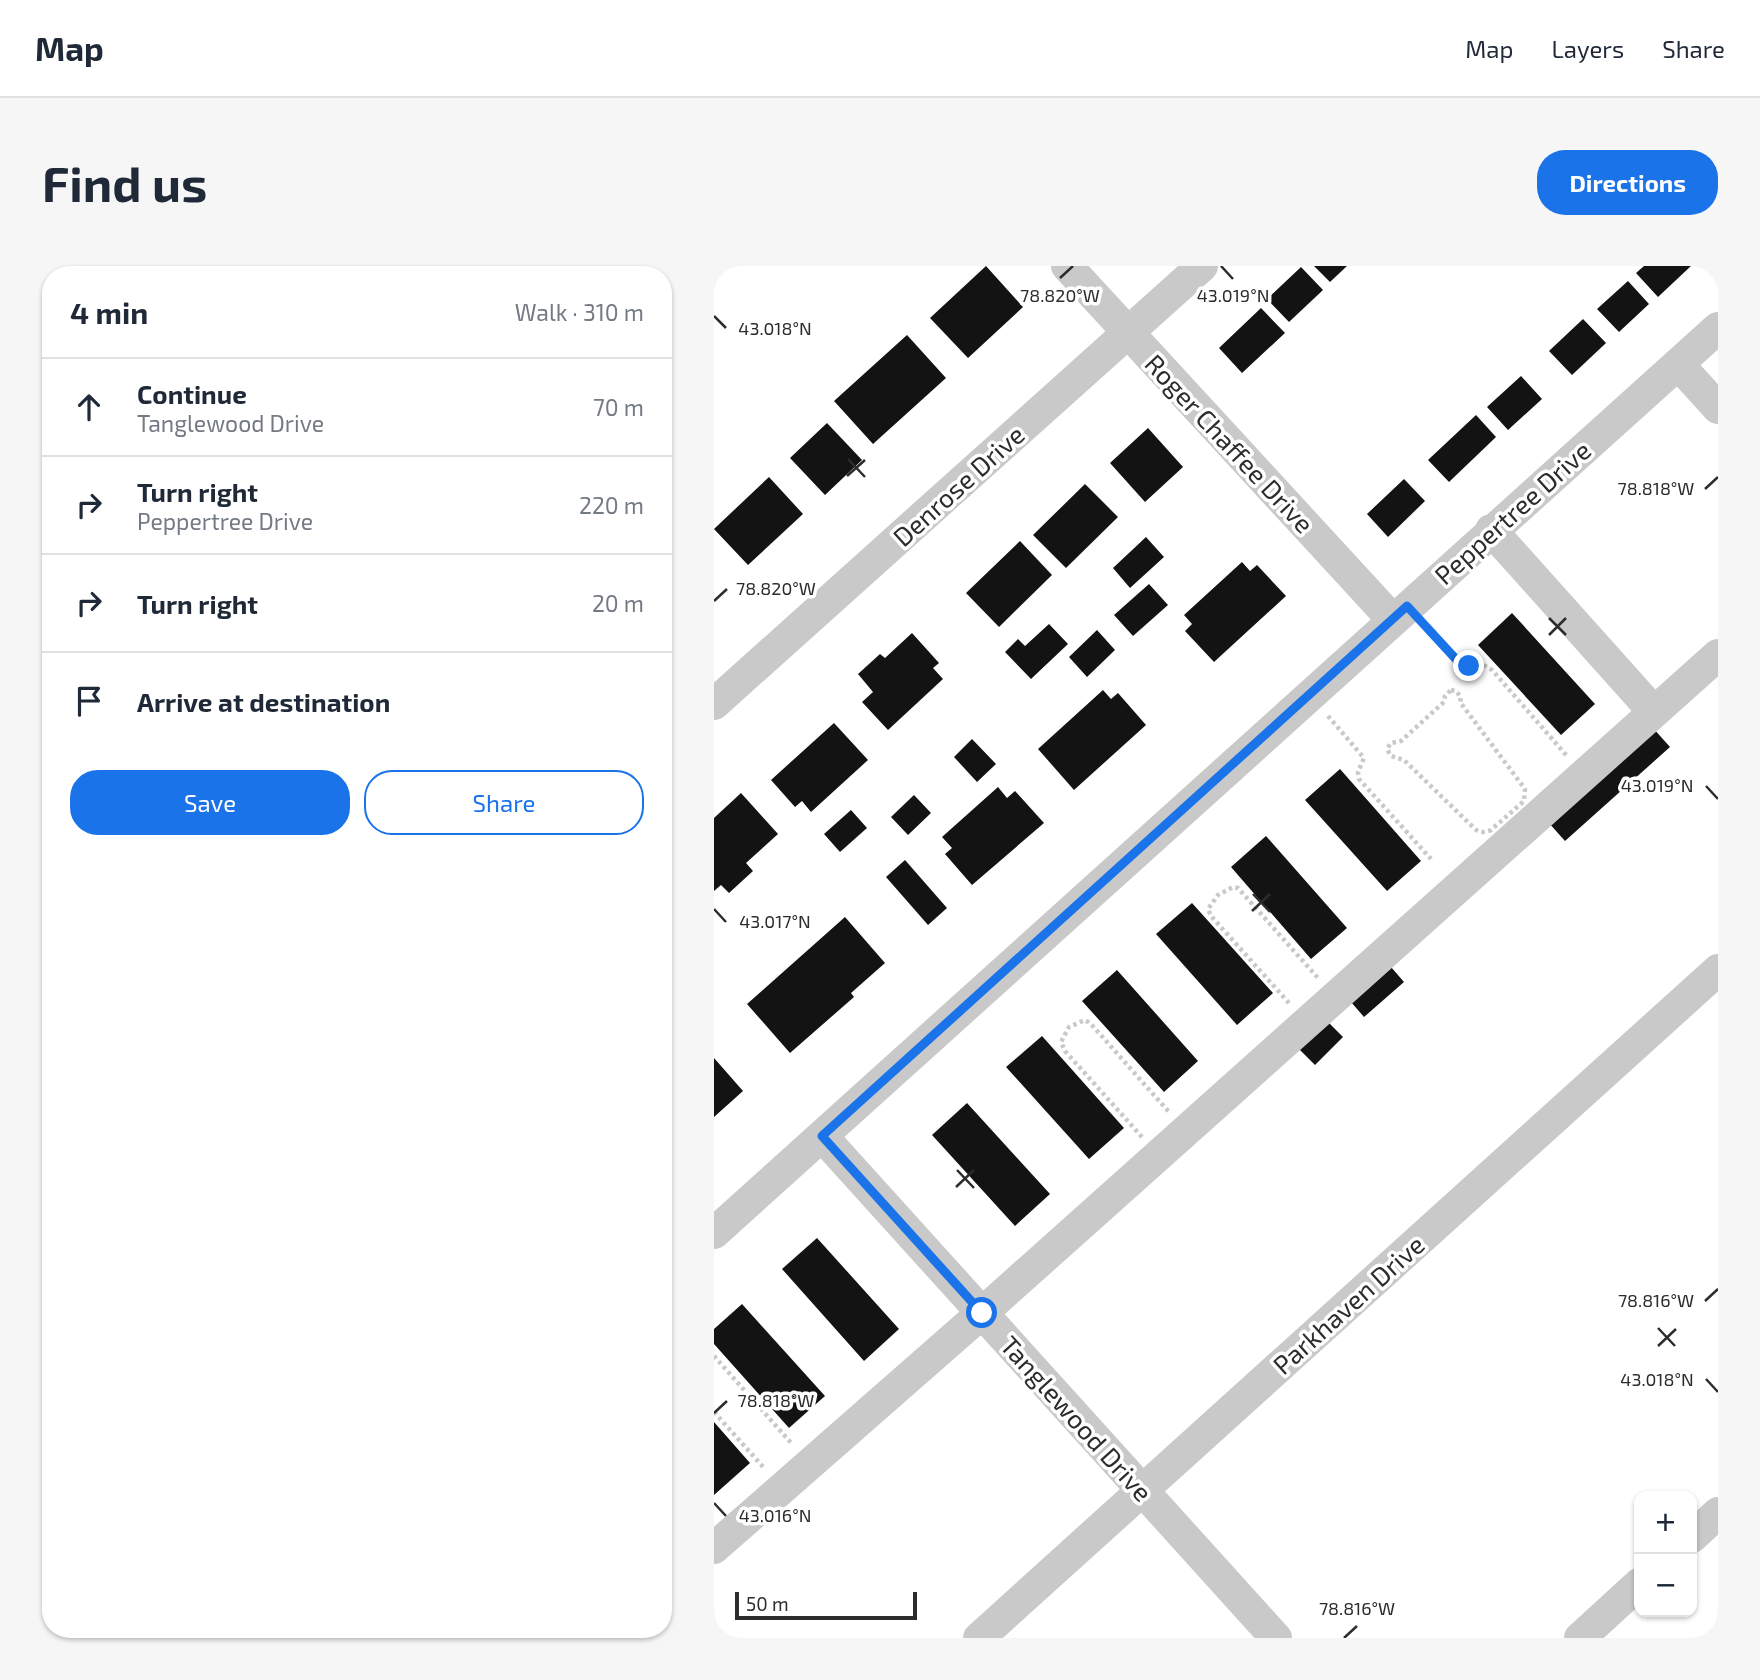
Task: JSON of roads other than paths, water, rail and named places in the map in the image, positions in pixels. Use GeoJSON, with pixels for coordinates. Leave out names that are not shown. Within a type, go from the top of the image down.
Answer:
{"type":"FeatureCollection","features":[{"type":"Feature","properties":{"kind":"street","name":"Roger Chaffee Drive"},"geometry":{"type":"LineString","coordinates":[[1067,266],[1400,612]]}},
{"type":"Feature","properties":{"kind":"street","name":"Denrose Drive"},"geometry":{"type":"LineString","coordinates":[[714,705],[1202,266]]}},
{"type":"Feature","properties":{"kind":"street","name":"Peppertree Drive"},"geometry":{"type":"LineString","coordinates":[[714,1233],[1718,328]]}},
{"type":"Feature","properties":{"kind":"street"},"geometry":{"type":"LineString","coordinates":[[1678,364],[1718,408]]}},
{"type":"Feature","properties":{"kind":"street"},"geometry":{"type":"LineString","coordinates":[[1491,530],[1654,712]]}},
{"type":"Feature","properties":{"kind":"street"},"geometry":{"type":"LineString","coordinates":[[714,1548],[982,1313],[1718,655]]}},
{"type":"Feature","properties":{"kind":"street","name":"Parkhaven Drive"},"geometry":{"type":"LineString","coordinates":[[979,1638],[1718,970]]}},
{"type":"Feature","properties":{"kind":"street","name":"Tanglewood Drive"},"geometry":{"type":"LineString","coordinates":[[822,1136],[1276,1638]]}},
{"type":"Feature","properties":{"kind":"street"},"geometry":{"type":"LineString","coordinates":[[1697,1532],[1718,1513]]}},
{"type":"Feature","properties":{"kind":"street"},"geometry":{"type":"LineString","coordinates":[[1580,1638],[1634,1589]]}}]}
